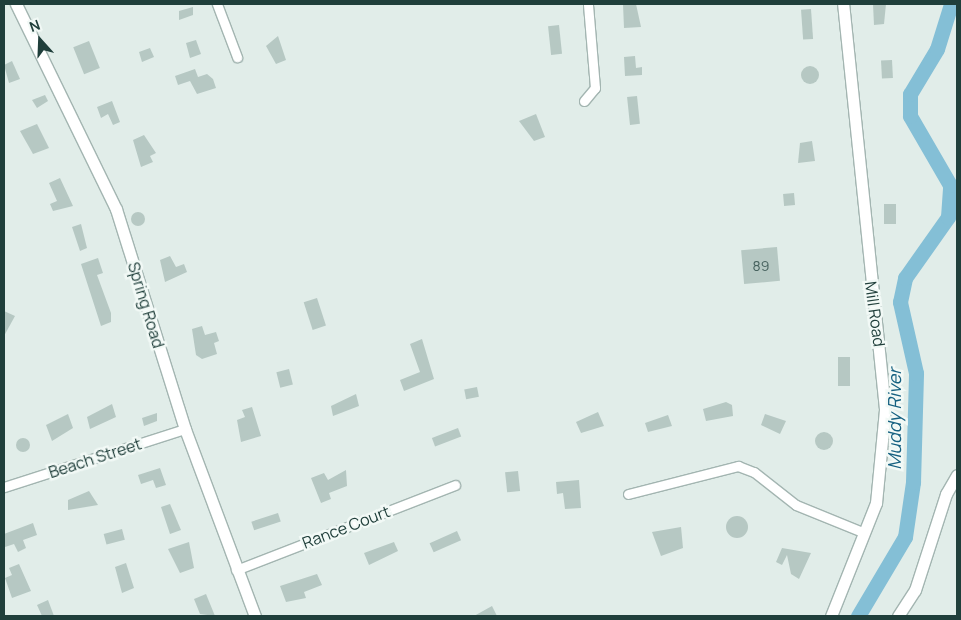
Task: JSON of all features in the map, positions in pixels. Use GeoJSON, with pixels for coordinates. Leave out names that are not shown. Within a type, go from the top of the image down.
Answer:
{"type":"FeatureCollection","features":[{"type":"Feature","properties":{"kind":"street","name":"Spring Road"},"geometry":{"type":"LineString","coordinates":[[16,4],[116,209],[185,429],[236,570],[255,616]]}},
{"type":"Feature","properties":{"kind":"street"},"geometry":{"type":"LineString","coordinates":[[217,4],[237,56]]}},
{"type":"Feature","properties":{"kind":"street"},"geometry":{"type":"LineString","coordinates":[[584,101],[595,88],[588,4]]}},
{"type":"Feature","properties":{"kind":"street","name":"Mill Road"},"geometry":{"type":"LineString","coordinates":[[831,616],[865,532],[880,482],[885,382],[868,257],[843,4]]}},
{"type":"Feature","properties":{"kind":"street","name":"Beach Street"},"geometry":{"type":"LineString","coordinates":[[4,487],[185,429]]}},
{"type":"Feature","properties":{"kind":"street"},"geometry":{"type":"LineString","coordinates":[[628,494],[738,466],[754,472],[796,505],[865,532]]}},
{"type":"Feature","properties":{"kind":"street"},"geometry":{"type":"LineString","coordinates":[[898,616],[915,590],[946,494],[957,475]]}},
{"type":"Feature","properties":{"kind":"street","name":"Rance Court"},"geometry":{"type":"LineString","coordinates":[[236,570],[455,485]]}},
{"type":"Feature","properties":{"kind":"building"},"geometry":{"type":"Polygon","coordinates":[[[623,4],[636,4],[641,27],[624,28],[623,4]]]}},
{"type":"Feature","properties":{"kind":"building"},"geometry":{"type":"Polygon","coordinates":[[[873,4],[886,4],[884,24],[874,25],[873,4]]]}},
{"type":"Feature","properties":{"kind":"building"},"geometry":{"type":"Polygon","coordinates":[[[193,7],[193,15],[179,20],[179,11],[193,7]]]}},
{"type":"Feature","properties":{"kind":"building"},"geometry":{"type":"Polygon","coordinates":[[[811,9],[813,39],[803,40],[801,10],[811,9]]]}},
{"type":"Feature","properties":{"kind":"building"},"geometry":{"type":"Polygon","coordinates":[[[559,25],[562,54],[551,55],[548,26],[559,25]]]}},
{"type":"Feature","properties":{"kind":"building"},"geometry":{"type":"Polygon","coordinates":[[[278,36],[286,60],[276,64],[266,46],[278,36]]]}},
{"type":"Feature","properties":{"kind":"building"},"geometry":{"type":"Polygon","coordinates":[[[196,40],[201,54],[190,58],[186,43],[196,40]]]}},
{"type":"Feature","properties":{"kind":"building"},"geometry":{"type":"Polygon","coordinates":[[[89,41],[100,68],[84,74],[73,47],[89,41]]]}},
{"type":"Feature","properties":{"kind":"building"},"geometry":{"type":"Polygon","coordinates":[[[150,48],[154,57],[142,62],[139,52],[150,48]]]}},
{"type":"Feature","properties":{"kind":"building"},"geometry":{"type":"Polygon","coordinates":[[[635,56],[636,68],[642,67],[642,75],[625,76],[624,57],[635,56]]]}},
{"type":"Feature","properties":{"kind":"building"},"geometry":{"type":"Polygon","coordinates":[[[892,60],[893,78],[882,79],[881,61],[892,60]]]}},
{"type":"Feature","properties":{"kind":"building"},"geometry":{"type":"Polygon","coordinates":[[[12,61],[20,79],[9,83],[4,65],[12,61]]]}},
{"type":"Feature","properties":{"kind":"building"},"geometry":{"type":"Polygon","coordinates":[[[806,66],[814,66],[819,71],[817,82],[806,84],[801,79],[801,71],[806,66]]]}},
{"type":"Feature","properties":{"kind":"building"},"geometry":{"type":"Polygon","coordinates":[[[195,69],[198,77],[207,74],[213,79],[216,88],[197,94],[190,81],[178,85],[175,76],[195,69]]]}},
{"type":"Feature","properties":{"kind":"building"},"geometry":{"type":"Polygon","coordinates":[[[45,95],[48,101],[37,108],[32,100],[45,95]]]}},
{"type":"Feature","properties":{"kind":"building"},"geometry":{"type":"Polygon","coordinates":[[[637,96],[640,124],[630,125],[627,97],[637,96]]]}},
{"type":"Feature","properties":{"kind":"building"},"geometry":{"type":"Polygon","coordinates":[[[112,101],[120,122],[113,125],[108,114],[101,118],[97,107],[112,101]]]}},
{"type":"Feature","properties":{"kind":"building"},"geometry":{"type":"Polygon","coordinates":[[[536,114],[545,137],[534,141],[519,121],[536,114]]]}},
{"type":"Feature","properties":{"kind":"building"},"geometry":{"type":"Polygon","coordinates":[[[37,124],[49,148],[33,154],[20,131],[37,124]]]}},
{"type":"Feature","properties":{"kind":"building"},"geometry":{"type":"Polygon","coordinates":[[[144,135],[156,153],[150,156],[153,162],[141,167],[133,140],[144,135]]]}},
{"type":"Feature","properties":{"kind":"building"},"geometry":{"type":"Polygon","coordinates":[[[812,141],[815,161],[798,163],[800,143],[812,141]]]}},
{"type":"Feature","properties":{"kind":"building"},"geometry":{"type":"Polygon","coordinates":[[[60,178],[73,206],[53,211],[50,204],[57,201],[49,183],[60,178]]]}},
{"type":"Feature","properties":{"kind":"building"},"geometry":{"type":"Polygon","coordinates":[[[794,193],[795,205],[784,206],[783,194],[794,193]]]}},
{"type":"Feature","properties":{"kind":"building"},"geometry":{"type":"Polygon","coordinates":[[[884,204],[896,204],[896,224],[884,224],[884,204]]]}},
{"type":"Feature","properties":{"kind":"building"},"geometry":{"type":"Polygon","coordinates":[[[135,212],[141,212],[145,219],[141,226],[135,226],[131,222],[131,216],[135,212]]]}},
{"type":"Feature","properties":{"kind":"building"},"geometry":{"type":"Polygon","coordinates":[[[81,224],[87,248],[80,251],[72,227],[81,224]]]}},
{"type":"Feature","properties":{"kind":"building"},"geometry":{"type":"Polygon","coordinates":[[[777,247],[780,281],[744,284],[741,250],[777,247]]]}},
{"type":"Feature","properties":{"kind":"building"},"geometry":{"type":"Polygon","coordinates":[[[170,256],[176,267],[184,264],[187,272],[165,282],[160,260],[170,256]]]}},
{"type":"Feature","properties":{"kind":"building"},"geometry":{"type":"Polygon","coordinates":[[[98,258],[103,273],[97,275],[111,313],[111,322],[101,326],[81,264],[98,258]]]}},
{"type":"Feature","properties":{"kind":"building"},"geometry":{"type":"Polygon","coordinates":[[[317,298],[326,326],[313,330],[304,302],[317,298]]]}},
{"type":"Feature","properties":{"kind":"building"},"geometry":{"type":"Polygon","coordinates":[[[4,311],[15,316],[4,336],[4,311]]]}},
{"type":"Feature","properties":{"kind":"building"},"geometry":{"type":"Polygon","coordinates":[[[202,326],[205,335],[216,332],[219,341],[214,343],[217,354],[202,359],[196,355],[192,329],[202,326]]]}},
{"type":"Feature","properties":{"kind":"building"},"geometry":{"type":"Polygon","coordinates":[[[422,339],[434,379],[404,391],[400,380],[420,372],[410,344],[422,339]]]}},
{"type":"Feature","properties":{"kind":"building"},"geometry":{"type":"Polygon","coordinates":[[[838,357],[850,357],[850,386],[838,386],[838,357]]]}},
{"type":"Feature","properties":{"kind":"building"},"geometry":{"type":"Polygon","coordinates":[[[289,369],[293,385],[280,388],[276,372],[289,369]]]}},
{"type":"Feature","properties":{"kind":"building"},"geometry":{"type":"Polygon","coordinates":[[[477,387],[479,397],[466,399],[464,389],[477,387]]]}},
{"type":"Feature","properties":{"kind":"building"},"geometry":{"type":"Polygon","coordinates":[[[356,394],[359,406],[333,416],[331,406],[356,394]]]}},
{"type":"Feature","properties":{"kind":"building"},"geometry":{"type":"Polygon","coordinates":[[[726,402],[732,405],[733,416],[706,421],[703,409],[726,402]]]}},
{"type":"Feature","properties":{"kind":"building"},"geometry":{"type":"Polygon","coordinates":[[[112,404],[116,417],[90,429],[87,417],[112,404]]]}},
{"type":"Feature","properties":{"kind":"building"},"geometry":{"type":"Polygon","coordinates":[[[252,407],[261,436],[241,442],[237,420],[245,417],[242,410],[252,407]]]}},
{"type":"Feature","properties":{"kind":"building"},"geometry":{"type":"Polygon","coordinates":[[[598,412],[604,426],[581,433],[576,422],[598,412]]]}},
{"type":"Feature","properties":{"kind":"building"},"geometry":{"type":"Polygon","coordinates":[[[157,413],[157,421],[144,426],[142,418],[157,413]]]}},
{"type":"Feature","properties":{"kind":"building"},"geometry":{"type":"Polygon","coordinates":[[[68,414],[73,428],[52,441],[46,425],[68,414]]]}},
{"type":"Feature","properties":{"kind":"building"},"geometry":{"type":"Polygon","coordinates":[[[765,414],[786,421],[780,434],[761,425],[765,414]]]}},
{"type":"Feature","properties":{"kind":"building"},"geometry":{"type":"Polygon","coordinates":[[[668,415],[672,426],[648,432],[645,423],[668,415]]]}},
{"type":"Feature","properties":{"kind":"building"},"geometry":{"type":"Polygon","coordinates":[[[458,428],[461,436],[435,446],[432,438],[458,428]]]}},
{"type":"Feature","properties":{"kind":"building"},"geometry":{"type":"Polygon","coordinates":[[[820,432],[828,432],[833,437],[831,448],[820,450],[815,445],[815,437],[820,432]]]}},
{"type":"Feature","properties":{"kind":"building"},"geometry":{"type":"Polygon","coordinates":[[[20,438],[26,438],[30,445],[26,452],[20,452],[16,448],[16,442],[20,438]]]}},
{"type":"Feature","properties":{"kind":"building"},"geometry":{"type":"Polygon","coordinates":[[[160,468],[166,485],[156,488],[153,480],[141,484],[138,475],[160,468]]]}},
{"type":"Feature","properties":{"kind":"building"},"geometry":{"type":"Polygon","coordinates":[[[346,470],[347,486],[329,493],[331,499],[321,503],[311,478],[324,473],[328,480],[346,470]]]}},
{"type":"Feature","properties":{"kind":"building"},"geometry":{"type":"Polygon","coordinates":[[[518,471],[520,491],[507,492],[505,472],[518,471]]]}},
{"type":"Feature","properties":{"kind":"building"},"geometry":{"type":"Polygon","coordinates":[[[579,480],[581,508],[565,509],[563,493],[557,494],[556,482],[579,480]]]}},
{"type":"Feature","properties":{"kind":"building"},"geometry":{"type":"Polygon","coordinates":[[[89,491],[98,505],[68,510],[68,500],[89,491]]]}},
{"type":"Feature","properties":{"kind":"building"},"geometry":{"type":"Polygon","coordinates":[[[170,504],[181,530],[170,534],[161,507],[170,504]]]}},
{"type":"Feature","properties":{"kind":"building"},"geometry":{"type":"Polygon","coordinates":[[[278,513],[281,522],[254,530],[251,522],[278,513]]]}},
{"type":"Feature","properties":{"kind":"building"},"geometry":{"type":"Polygon","coordinates":[[[737,516],[745,519],[748,527],[745,535],[737,538],[729,535],[726,527],[729,519],[737,516]]]}},
{"type":"Feature","properties":{"kind":"building"},"geometry":{"type":"Polygon","coordinates":[[[33,523],[37,535],[23,540],[26,548],[18,552],[14,544],[5,547],[4,534],[33,523]]]}},
{"type":"Feature","properties":{"kind":"building"},"geometry":{"type":"Polygon","coordinates":[[[681,527],[683,548],[661,556],[652,532],[681,527]]]}},
{"type":"Feature","properties":{"kind":"building"},"geometry":{"type":"Polygon","coordinates":[[[122,529],[125,540],[106,545],[104,534],[122,529]]]}},
{"type":"Feature","properties":{"kind":"building"},"geometry":{"type":"Polygon","coordinates":[[[457,531],[461,540],[434,552],[430,543],[457,531]]]}},
{"type":"Feature","properties":{"kind":"building"},"geometry":{"type":"Polygon","coordinates":[[[189,542],[194,568],[180,573],[168,549],[189,542]]]}},
{"type":"Feature","properties":{"kind":"building"},"geometry":{"type":"Polygon","coordinates":[[[394,542],[398,551],[369,565],[364,553],[394,542]]]}},
{"type":"Feature","properties":{"kind":"building"},"geometry":{"type":"Polygon","coordinates":[[[782,548],[811,553],[799,579],[791,574],[787,555],[782,565],[776,562],[782,548]]]}},
{"type":"Feature","properties":{"kind":"building"},"geometry":{"type":"Polygon","coordinates":[[[126,563],[134,588],[122,593],[115,567],[126,563]]]}},
{"type":"Feature","properties":{"kind":"building"},"geometry":{"type":"Polygon","coordinates":[[[19,564],[31,591],[12,598],[5,578],[12,575],[9,568],[19,564]]]}},
{"type":"Feature","properties":{"kind":"building"},"geometry":{"type":"Polygon","coordinates":[[[317,574],[322,585],[304,592],[306,598],[286,602],[280,586],[317,574]]]}},
{"type":"Feature","properties":{"kind":"building"},"geometry":{"type":"Polygon","coordinates":[[[206,594],[215,616],[200,614],[194,599],[206,594]]]}},
{"type":"Feature","properties":{"kind":"building"},"geometry":{"type":"Polygon","coordinates":[[[48,600],[54,616],[42,616],[37,605],[48,600]]]}},
{"type":"Feature","properties":{"kind":"building"},"geometry":{"type":"Polygon","coordinates":[[[492,606],[497,616],[474,616],[492,606]]]}},
{"type":"Feature","properties":{"kind":"waterway","name":"Muddy River"},"geometry":{"type":"LineString","coordinates":[[858,616],[905,537],[913,482],[916,373],[900,302],[905,278],[948,217],[950,185],[910,116],[910,94],[937,49],[951,4]]}}]}
